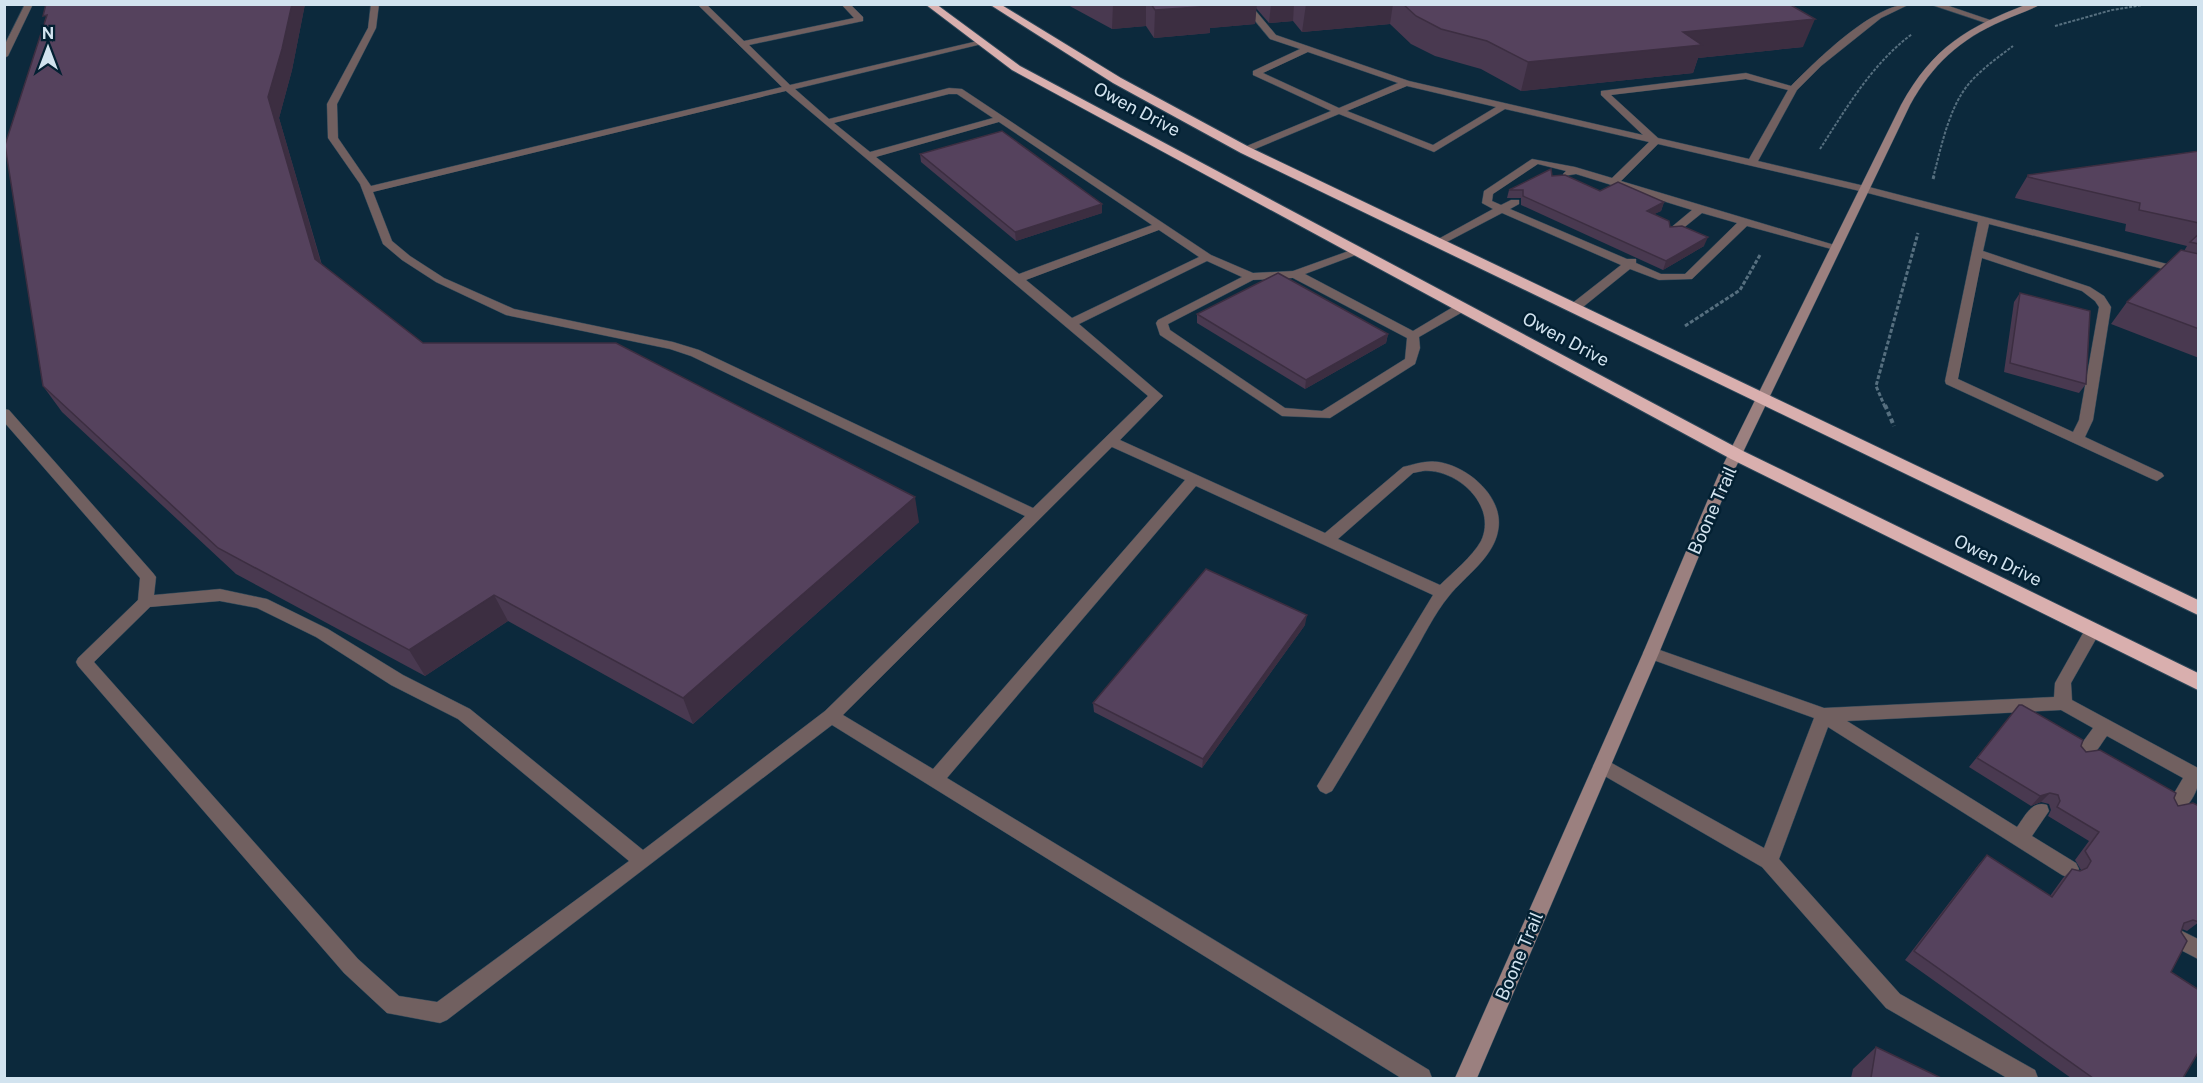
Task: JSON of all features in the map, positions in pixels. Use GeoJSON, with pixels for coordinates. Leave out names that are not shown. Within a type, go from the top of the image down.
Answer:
{"type":"FeatureCollection","features":[{"type":"Feature","properties":{"kind":"highway","name":"Owen Drive"},"geometry":{"type":"LineString","coordinates":[[929,4],[1016,68],[1737,455],[2199,682]]}},
{"type":"Feature","properties":{"kind":"highway","name":"Owen Drive"},"geometry":{"type":"LineString","coordinates":[[993,4],[1052,44],[1142,96],[1245,150],[2199,608]]}},
{"type":"Feature","properties":{"kind":"street","name":"Boone Trail"},"geometry":{"type":"LineString","coordinates":[[1466,1078],[1651,653],[1727,471],[1737,455],[1761,399],[1920,78],[1943,53],[1971,33],[2032,6]]}},
{"type":"Feature","properties":{"kind":"lane"},"geometry":{"type":"LineString","coordinates":[[4,56],[29,4]]}},
{"type":"Feature","properties":{"kind":"lane"},"geometry":{"type":"LineString","coordinates":[[375,4],[372,28],[332,104],[333,138],[368,190],[387,243],[406,258],[440,280],[510,312],[673,346],[695,353],[845,425],[946,470],[1035,515]]}},
{"type":"Feature","properties":{"kind":"lane"},"geometry":{"type":"LineString","coordinates":[[643,861],[464,714],[397,680],[322,633],[261,603],[220,595],[146,602],[84,662],[351,966],[394,1006],[440,1013],[643,861],[831,716],[1156,396],[827,122],[701,4]]}},
{"type":"Feature","properties":{"kind":"lane"},"geometry":{"type":"LineString","coordinates":[[743,44],[860,19],[844,4]]}},
{"type":"Feature","properties":{"kind":"lane"},"geometry":{"type":"LineString","coordinates":[[1245,4],[1273,37],[1406,83],[1865,189],[2199,275]]}},
{"type":"Feature","properties":{"kind":"lane"},"geometry":{"type":"LineString","coordinates":[[1752,163],[1793,89],[1818,64],[1878,16],[1906,4]]}},
{"type":"Feature","properties":{"kind":"lane"},"geometry":{"type":"LineString","coordinates":[[1933,4],[1992,22]]}},
{"type":"Feature","properties":{"kind":"lane"},"geometry":{"type":"LineString","coordinates":[[2018,4],[2032,6]]}},
{"type":"Feature","properties":{"kind":"lane"},"geometry":{"type":"LineString","coordinates":[[368,190],[788,87],[982,43]]}},
{"type":"Feature","properties":{"kind":"lane"},"geometry":{"type":"LineString","coordinates":[[1307,49],[1256,73],[1339,111],[1434,149],[1502,107]]}},
{"type":"Feature","properties":{"kind":"lane"},"geometry":{"type":"LineString","coordinates":[[1655,141],[1604,93],[1746,76],[1793,89]]}},
{"type":"Feature","properties":{"kind":"lane"},"geometry":{"type":"LineString","coordinates":[[1245,150],[1406,83]]}},
{"type":"Feature","properties":{"kind":"lane"},"geometry":{"type":"LineString","coordinates":[[827,122],[949,91],[959,91],[1207,257],[1251,277]]}},
{"type":"Feature","properties":{"kind":"lane"},"geometry":{"type":"LineString","coordinates":[[868,156],[1000,118]]}},
{"type":"Feature","properties":{"kind":"lane"},"geometry":{"type":"LineString","coordinates":[[1614,183],[1655,141]]}},
{"type":"Feature","properties":{"kind":"lane"},"geometry":{"type":"LineString","coordinates":[[1744,222],[1688,277],[1659,277],[1632,261],[1487,203],[1488,192],[1536,161],[1575,170],[1700,209],[1835,247]]}},
{"type":"Feature","properties":{"kind":"lane"},"geometry":{"type":"LineString","coordinates":[[1555,181],[1575,170]]}},
{"type":"Feature","properties":{"kind":"lane"},"geometry":{"type":"LineString","coordinates":[[1437,243],[1515,202]]}},
{"type":"Feature","properties":{"kind":"lane"},"geometry":{"type":"LineString","coordinates":[[1672,232],[1700,209]]}},
{"type":"Feature","properties":{"kind":"lane"},"geometry":{"type":"LineString","coordinates":[[1984,220],[1951,381],[2157,476]]}},
{"type":"Feature","properties":{"kind":"lane"},"geometry":{"type":"LineString","coordinates":[[1017,279],[1160,226]]}},
{"type":"Feature","properties":{"kind":"lane"},"geometry":{"type":"LineString","coordinates":[[1357,251],[1295,274],[1251,277],[1162,323],[1164,332],[1282,412],[1325,415],[1411,361],[1414,348],[1413,336]]}},
{"type":"Feature","properties":{"kind":"lane"},"geometry":{"type":"LineString","coordinates":[[1978,253],[2086,289],[2100,299],[2105,308],[2086,420],[2078,439]]}},
{"type":"Feature","properties":{"kind":"lane"},"geometry":{"type":"LineString","coordinates":[[1071,323],[1207,257]]}},
{"type":"Feature","properties":{"kind":"lane"},"geometry":{"type":"LineString","coordinates":[[1574,308],[1632,261]]}},
{"type":"Feature","properties":{"kind":"lane"},"geometry":{"type":"LineString","coordinates":[[1295,274],[1413,336]]}},
{"type":"Feature","properties":{"kind":"lane"},"geometry":{"type":"LineString","coordinates":[[1413,336],[1462,307]]}},
{"type":"Feature","properties":{"kind":"lane"},"geometry":{"type":"LineString","coordinates":[[4,412],[148,576],[146,602]]}},
{"type":"Feature","properties":{"kind":"lane"},"geometry":{"type":"LineString","coordinates":[[1111,441],[1442,592]]}},
{"type":"Feature","properties":{"kind":"lane"},"geometry":{"type":"LineString","coordinates":[[1326,786],[1442,592],[1488,541],[1492,518],[1485,499],[1465,478],[1449,469],[1423,465],[1407,470],[1327,540]]}},
{"type":"Feature","properties":{"kind":"lane"},"geometry":{"type":"LineString","coordinates":[[935,779],[1194,479]]}},
{"type":"Feature","properties":{"kind":"lane"},"geometry":{"type":"LineString","coordinates":[[2063,704],[2063,683],[2093,630]]}},
{"type":"Feature","properties":{"kind":"lane"},"geometry":{"type":"LineString","coordinates":[[1651,653],[1824,715],[2069,869]]}},
{"type":"Feature","properties":{"kind":"lane"},"geometry":{"type":"LineString","coordinates":[[1824,715],[2063,704],[2197,776],[2175,807]]}},
{"type":"Feature","properties":{"kind":"lane"},"geometry":{"type":"LineString","coordinates":[[1769,861],[1824,715]]}},
{"type":"Feature","properties":{"kind":"lane"},"geometry":{"type":"LineString","coordinates":[[831,716],[1421,1078]]}},
{"type":"Feature","properties":{"kind":"lane"},"geometry":{"type":"LineString","coordinates":[[2083,754],[2105,725]]}},
{"type":"Feature","properties":{"kind":"lane"},"geometry":{"type":"LineString","coordinates":[[1602,766],[1769,861],[1893,1001],[2027,1078]]}},
{"type":"Feature","properties":{"kind":"lane"},"geometry":{"type":"LineString","coordinates":[[2020,838],[2040,811]]}},
{"type":"Feature","properties":{"kind":"building"},"geometry":{"type":"Polygon","coordinates":[[[46,4],[292,4],[268,97],[315,259],[423,343],[616,343],[915,497],[683,698],[494,595],[409,650],[218,548],[43,386],[5,145],[47,15],[43,16],[46,4]]]}},
{"type":"Feature","properties":{"kind":"building"},"geometry":{"type":"Polygon","coordinates":[[[1151,4],[1211,4],[1212,6],[1155,10],[1151,4]]]}},
{"type":"Feature","properties":{"kind":"building"},"geometry":{"type":"Polygon","coordinates":[[[1403,4],[1789,4],[1815,19],[1683,32],[1702,45],[1528,62],[1487,41],[1441,29],[1416,16],[1403,4]]]}},
{"type":"Feature","properties":{"kind":"building"},"geometry":{"type":"Polygon","coordinates":[[[1002,131],[1102,204],[1015,232],[920,154],[1002,131]]]}},
{"type":"Feature","properties":{"kind":"building"},"geometry":{"type":"Polygon","coordinates":[[[2199,151],[2199,223],[2139,210],[2140,203],[2028,177],[2028,175],[2199,151]]]}},
{"type":"Feature","properties":{"kind":"building"},"geometry":{"type":"Polygon","coordinates":[[[1551,169],[1552,176],[1565,175],[1600,191],[1618,182],[1664,202],[1647,211],[1669,221],[1670,227],[1682,226],[1708,237],[1666,261],[1523,196],[1523,190],[1509,190],[1551,169]]]}},
{"type":"Feature","properties":{"kind":"building"},"geometry":{"type":"Polygon","coordinates":[[[2199,234],[2199,244],[2190,242],[2199,234]]]}},
{"type":"Feature","properties":{"kind":"building"},"geometry":{"type":"Polygon","coordinates":[[[2181,250],[2199,254],[2199,329],[2127,302],[2181,250]]]}},
{"type":"Feature","properties":{"kind":"building"},"geometry":{"type":"Polygon","coordinates":[[[1278,273],[1388,334],[1306,380],[1197,314],[1278,273]]]}},
{"type":"Feature","properties":{"kind":"building"},"geometry":{"type":"Polygon","coordinates":[[[2020,293],[2090,311],[2086,384],[2010,363],[2020,293]]]}},
{"type":"Feature","properties":{"kind":"building"},"geometry":{"type":"Polygon","coordinates":[[[1206,569],[1307,615],[1203,759],[1093,703],[1206,569]]]}},
{"type":"Feature","properties":{"kind":"building"},"geometry":{"type":"Polygon","coordinates":[[[2019,705],[2083,740],[2081,746],[2086,752],[2100,750],[2176,793],[2174,798],[2178,806],[2193,803],[2199,806],[2199,922],[2193,920],[2184,923],[2181,932],[2187,941],[2171,972],[2199,990],[2199,1051],[2183,1078],[2093,1078],[1914,951],[1987,855],[2052,897],[2072,869],[2080,871],[2087,868],[2091,861],[2085,851],[2099,832],[2057,807],[2060,801],[2058,795],[2050,793],[2040,796],[1977,758],[2019,705]]]}},
{"type":"Feature","properties":{"kind":"building"},"geometry":{"type":"Polygon","coordinates":[[[1876,1047],[1941,1078],[1871,1078],[1876,1047]]]}}]}
